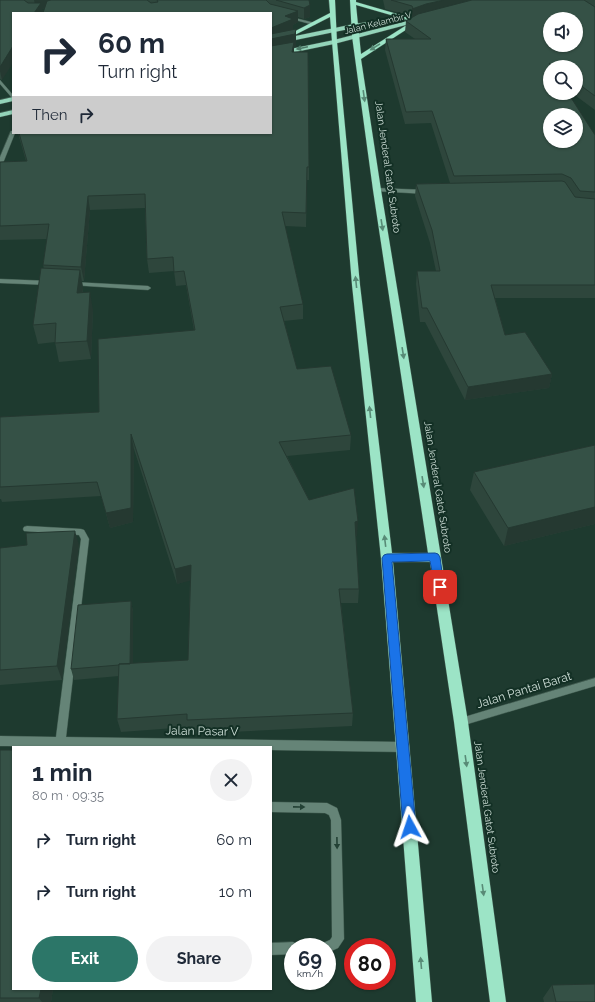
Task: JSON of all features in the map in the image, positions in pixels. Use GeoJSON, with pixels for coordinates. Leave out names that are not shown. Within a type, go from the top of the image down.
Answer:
{"type":"FeatureCollection","features":[{"type":"Feature","properties":{"kind":"highway"},"geometry":{"type":"LineString","coordinates":[[332,0],[334,42],[356,285],[387,558],[424,1002]]}},
{"type":"Feature","properties":{"kind":"highway"},"geometry":{"type":"LineString","coordinates":[[353,2],[408,18]]}},
{"type":"Feature","properties":{"kind":"highway","name":"Jalan Jenderal Gatot Subroto"},"geometry":{"type":"LineString","coordinates":[[353,2],[355,36],[377,190],[461,722],[498,1002]]}},
{"type":"Feature","properties":{"kind":"highway"},"geometry":{"type":"LineString","coordinates":[[274,42],[314,24],[333,12]]}},
{"type":"Feature","properties":{"kind":"highway"},"geometry":{"type":"LineString","coordinates":[[358,58],[415,22]]}},
{"type":"Feature","properties":{"kind":"highway"},"geometry":{"type":"LineString","coordinates":[[387,558],[435,557]]}},
{"type":"Feature","properties":{"kind":"main road","name":"Jalan Kelambir V"},"geometry":{"type":"LineString","coordinates":[[272,55],[334,42],[415,22],[425,18],[408,18],[354,26],[274,42]]}},
{"type":"Feature","properties":{"kind":"main road"},"geometry":{"type":"LineString","coordinates":[[0,102],[12,99]]}},
{"type":"Feature","properties":{"kind":"main road"},"geometry":{"type":"LineString","coordinates":[[0,115],[12,112]]}},
{"type":"Feature","properties":{"kind":"street"},"geometry":{"type":"LineString","coordinates":[[265,9],[270,12]]}},
{"type":"Feature","properties":{"kind":"street"},"geometry":{"type":"LineString","coordinates":[[272,13],[314,24]]}},
{"type":"Feature","properties":{"kind":"street"},"geometry":{"type":"LineString","coordinates":[[0,81],[12,98]]}},
{"type":"Feature","properties":{"kind":"street"},"geometry":{"type":"LineString","coordinates":[[0,163],[12,134]]}},
{"type":"Feature","properties":{"kind":"street"},"geometry":{"type":"LineString","coordinates":[[377,190],[409,193],[433,192]]}},
{"type":"Feature","properties":{"kind":"street"},"geometry":{"type":"LineString","coordinates":[[0,281],[54,284]]}},
{"type":"Feature","properties":{"kind":"street"},"geometry":{"type":"LineString","coordinates":[[62,284],[148,288]]}},
{"type":"Feature","properties":{"kind":"street"},"geometry":{"type":"LineString","coordinates":[[27,529],[81,532],[85,539],[61,741]]}},
{"type":"Feature","properties":{"kind":"street","name":"Jalan Pantai Barat"},"geometry":{"type":"LineString","coordinates":[[461,722],[595,682]]}},
{"type":"Feature","properties":{"kind":"street","name":"Jalan Pasar V"},"geometry":{"type":"LineString","coordinates":[[0,741],[61,741],[145,745],[403,747]]}},
{"type":"Feature","properties":{"kind":"street"},"geometry":{"type":"LineString","coordinates":[[272,806],[327,808],[333,812],[336,820],[338,939],[336,942]]}},
{"type":"Feature","properties":{"kind":"street"},"geometry":{"type":"LineString","coordinates":[[272,949],[284,948]]}},
{"type":"Feature","properties":{"kind":"building"},"geometry":{"type":"Polygon","coordinates":[[[0,0],[24,0],[28,3],[41,3],[35,12],[12,12],[12,48],[0,67],[0,0]]]}},
{"type":"Feature","properties":{"kind":"building"},"geometry":{"type":"Polygon","coordinates":[[[147,0],[151,3],[158,2],[157,0],[266,0],[270,4],[298,11],[285,16],[293,19],[272,28],[272,12],[43,12],[47,1],[147,0]]]}},
{"type":"Feature","properties":{"kind":"building"},"geometry":{"type":"Polygon","coordinates":[[[276,0],[309,0],[310,5],[304,8],[276,0]]]}},
{"type":"Feature","properties":{"kind":"building"},"geometry":{"type":"Polygon","coordinates":[[[391,0],[444,0],[412,9],[412,6],[391,0]]]}},
{"type":"Feature","properties":{"kind":"building"},"geometry":{"type":"Polygon","coordinates":[[[472,0],[584,0],[595,7],[595,96],[583,87],[583,60],[543,60],[543,100],[572,100],[578,108],[543,108],[543,148],[583,148],[583,116],[595,135],[595,192],[580,191],[571,178],[562,174],[454,176],[432,111],[406,112],[386,39],[431,39],[406,21],[418,14],[472,0]]]}},
{"type":"Feature","properties":{"kind":"building"},"geometry":{"type":"Polygon","coordinates":[[[296,29],[295,34],[272,39],[272,34],[296,29]]]}},
{"type":"Feature","properties":{"kind":"building"},"geometry":{"type":"Polygon","coordinates":[[[294,42],[292,52],[308,52],[309,167],[307,167],[306,213],[282,212],[303,304],[280,307],[297,369],[331,366],[351,435],[279,442],[309,500],[354,488],[358,521],[355,522],[359,589],[339,589],[353,713],[187,720],[187,714],[117,719],[119,664],[188,660],[191,565],[175,569],[131,434],[131,508],[106,513],[97,482],[0,487],[0,417],[99,412],[98,339],[195,330],[184,271],[174,272],[173,257],[147,259],[145,194],[88,196],[81,267],[43,265],[49,224],[0,226],[0,162],[27,161],[19,134],[272,134],[272,46],[294,42]]]}},
{"type":"Feature","properties":{"kind":"building"},"geometry":{"type":"Polygon","coordinates":[[[565,182],[575,197],[595,199],[595,285],[491,285],[505,335],[525,332],[552,374],[468,387],[427,308],[422,308],[417,271],[440,271],[432,230],[416,184],[565,182]]]}},
{"type":"Feature","properties":{"kind":"building"},"geometry":{"type":"Polygon","coordinates":[[[41,268],[80,270],[77,293],[90,292],[87,341],[55,343],[56,323],[33,325],[41,268]]]}},
{"type":"Feature","properties":{"kind":"building"},"geometry":{"type":"Polygon","coordinates":[[[595,445],[595,507],[508,528],[474,472],[595,445]]]}},
{"type":"Feature","properties":{"kind":"building"},"geometry":{"type":"Polygon","coordinates":[[[75,531],[57,666],[0,670],[0,548],[27,545],[26,533],[75,531]]]}},
{"type":"Feature","properties":{"kind":"building"},"geometry":{"type":"Polygon","coordinates":[[[131,601],[130,664],[71,669],[78,605],[131,601]]]}},
{"type":"Feature","properties":{"kind":"building"},"geometry":{"type":"Polygon","coordinates":[[[0,750],[12,750],[12,990],[41,990],[39,998],[0,998],[0,750]]]}},
{"type":"Feature","properties":{"kind":"building"},"geometry":{"type":"Polygon","coordinates":[[[595,984],[595,1002],[556,1002],[552,985],[595,984]]]}},
{"type":"Feature","properties":{"kind":"route"},"geometry":{"type":"LineString","coordinates":[[410,827],[387,558],[435,557],[440,587]]}}]}
